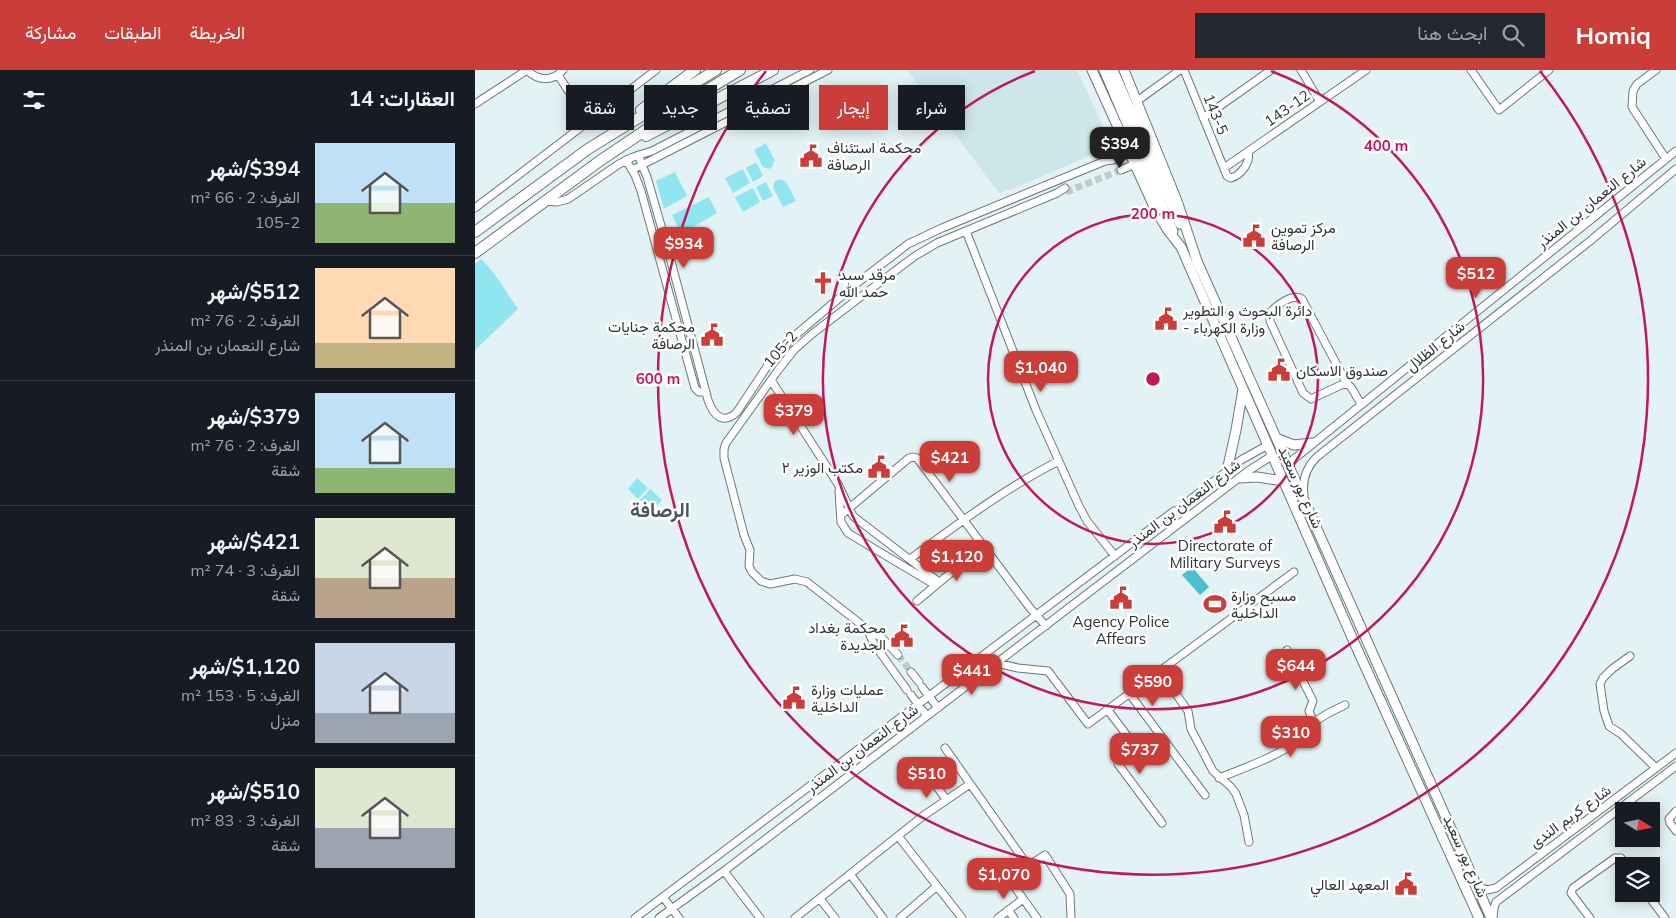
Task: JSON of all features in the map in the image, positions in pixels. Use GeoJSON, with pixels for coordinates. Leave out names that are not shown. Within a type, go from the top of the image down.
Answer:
{"type":"FeatureCollection","features":[{"type":"Feature","properties":{"kind":"highway"},"geometry":{"type":"LineString","coordinates":[[475,232],[695,70]]}},
{"type":"Feature","properties":{"kind":"highway"},"geometry":{"type":"LineString","coordinates":[[587,149],[716,70]]}},
{"type":"Feature","properties":{"kind":"highway"},"geometry":{"type":"LineString","coordinates":[[475,253],[601,160],[695,97],[740,70]]}},
{"type":"Feature","properties":{"kind":"highway"},"geometry":{"type":"LineString","coordinates":[[601,160],[773,70]]}},
{"type":"Feature","properties":{"kind":"main road","name":"شارع بور سعيد"},"geometry":{"type":"LineString","coordinates":[[1092,70],[1161,219],[1181,247],[1267,445],[1479,918]]}},
{"type":"Feature","properties":{"kind":"main road"},"geometry":{"type":"LineString","coordinates":[[1104,70],[1181,247]]}},
{"type":"Feature","properties":{"kind":"main road"},"geometry":{"type":"LineString","coordinates":[[1113,70],[1191,246]]}},
{"type":"Feature","properties":{"kind":"main road","name":"شارع بور سعيد"},"geometry":{"type":"LineString","coordinates":[[1124,70],[1177,201],[1191,246],[1492,918]]}},
{"type":"Feature","properties":{"kind":"main road"},"geometry":{"type":"LineString","coordinates":[[1227,471],[1243,389]]}},
{"type":"Feature","properties":{"kind":"main road"},"geometry":{"type":"LineString","coordinates":[[1278,439],[1294,445],[1312,443]]}},
{"type":"Feature","properties":{"kind":"main road"},"geometry":{"type":"LineString","coordinates":[[1240,478],[1266,478],[1283,481]]}},
{"type":"Feature","properties":{"kind":"street"},"geometry":{"type":"LineString","coordinates":[[475,104],[527,70],[533,76],[541,79],[550,79],[561,72],[568,85]]}},
{"type":"Feature","properties":{"kind":"street"},"geometry":{"type":"LineString","coordinates":[[634,86],[656,70]]}},
{"type":"Feature","properties":{"kind":"street"},"geometry":{"type":"LineString","coordinates":[[545,201],[557,202],[568,199],[626,160],[652,150],[810,70]]}},
{"type":"Feature","properties":{"kind":"street"},"geometry":{"type":"LineString","coordinates":[[632,170],[828,70]]}},
{"type":"Feature","properties":{"kind":"street"},"geometry":{"type":"LineString","coordinates":[[1137,100],[1180,70]]}},
{"type":"Feature","properties":{"kind":"street","name":"143-5"},"geometry":{"type":"LineString","coordinates":[[1183,70],[1224,168]]}},
{"type":"Feature","properties":{"kind":"street"},"geometry":{"type":"LineString","coordinates":[[1203,118],[1271,70]]}},
{"type":"Feature","properties":{"kind":"street"},"geometry":{"type":"LineString","coordinates":[[1301,70],[1320,102]]}},
{"type":"Feature","properties":{"kind":"street","name":"143-12"},"geometry":{"type":"LineString","coordinates":[[1224,168],[1366,70]]}},
{"type":"Feature","properties":{"kind":"street"},"geometry":{"type":"LineString","coordinates":[[1471,70],[1499,110],[1549,70]]}},
{"type":"Feature","properties":{"kind":"street"},"geometry":{"type":"LineString","coordinates":[[1655,70],[1637,84],[1633,91],[1632,107],[1666,159]]}},
{"type":"Feature","properties":{"kind":"street"},"geometry":{"type":"LineString","coordinates":[[475,208],[576,130]]}},
{"type":"Feature","properties":{"kind":"street","name":"شارع النعمان بن المنذر"},"geometry":{"type":"LineString","coordinates":[[1289,463],[1676,151]]}},
{"type":"Feature","properties":{"kind":"street"},"geometry":{"type":"LineString","coordinates":[[1224,168],[1227,176],[1235,177],[1248,162],[1248,152]]}},
{"type":"Feature","properties":{"kind":"street"},"geometry":{"type":"LineString","coordinates":[[638,155],[647,177],[705,392],[714,414],[723,418],[732,416],[737,412],[768,365],[792,338],[907,244],[1105,161],[1111,156],[1131,157]]}},
{"type":"Feature","properties":{"kind":"street"},"geometry":{"type":"LineString","coordinates":[[1120,168],[1131,157]]}},
{"type":"Feature","properties":{"kind":"street"},"geometry":{"type":"LineString","coordinates":[[626,160],[637,181],[657,247],[695,388],[699,392],[705,392]]}},
{"type":"Feature","properties":{"kind":"street"},"geometry":{"type":"LineString","coordinates":[[1653,169],[1662,180]]}},
{"type":"Feature","properties":{"kind":"street","name":"شارع الظلال"},"geometry":{"type":"LineString","coordinates":[[1304,500],[1303,484],[1311,464],[1318,456],[1590,241],[1676,169]]}},
{"type":"Feature","properties":{"kind":"street"},"geometry":{"type":"LineString","coordinates":[[637,181],[647,177]]}},
{"type":"Feature","properties":{"kind":"street","name":"105-2"},"geometry":{"type":"LineString","coordinates":[[898,655],[887,642],[867,629],[807,582],[795,579],[775,584],[765,583],[750,570],[750,550],[744,535],[724,458],[727,440],[787,358],[800,344],[867,292],[922,252],[966,231],[1065,190]]}},
{"type":"Feature","properties":{"kind":"street"},"geometry":{"type":"LineString","coordinates":[[966,231],[1033,402],[1084,516],[1115,556]]}},
{"type":"Feature","properties":{"kind":"street"},"geometry":{"type":"LineString","coordinates":[[1515,282],[1524,293]]}},
{"type":"Feature","properties":{"kind":"street"},"geometry":{"type":"LineString","coordinates":[[669,292],[678,290]]}},
{"type":"Feature","properties":{"kind":"street"},"geometry":{"type":"LineString","coordinates":[[1347,384],[1311,399],[1306,397],[1270,321],[1270,313],[1274,307],[1295,297],[1302,299],[1347,384],[1364,402],[1376,410]]}},
{"type":"Feature","properties":{"kind":"street"},"geometry":{"type":"LineString","coordinates":[[1475,314],[1483,324]]}},
{"type":"Feature","properties":{"kind":"street"},"geometry":{"type":"LineString","coordinates":[[771,380],[835,479],[849,509],[858,522],[937,583]]}},
{"type":"Feature","properties":{"kind":"street","name":"شارع النعمان بن المنذر"},"geometry":{"type":"LineString","coordinates":[[1191,499],[1249,455],[1267,445]]}},
{"type":"Feature","properties":{"kind":"street","name":"شارع النعمان بن المنذر"},"geometry":{"type":"LineString","coordinates":[[659,918],[724,871],[1163,536],[1273,455]]}},
{"type":"Feature","properties":{"kind":"street"},"geometry":{"type":"LineString","coordinates":[[841,515],[907,459],[913,457],[919,459],[983,546],[1046,626]]}},
{"type":"Feature","properties":{"kind":"street"},"geometry":{"type":"LineString","coordinates":[[909,560],[1012,486],[1059,461]]}},
{"type":"Feature","properties":{"kind":"street"},"geometry":{"type":"LineString","coordinates":[[835,479],[840,497],[843,525],[848,534],[937,583]]}},
{"type":"Feature","properties":{"kind":"street","name":"شارع النعمان بن المنذر"},"geometry":{"type":"LineString","coordinates":[[635,918],[1174,511]]}},
{"type":"Feature","properties":{"kind":"street"},"geometry":{"type":"LineString","coordinates":[[1155,526],[1163,536]]}},
{"type":"Feature","properties":{"kind":"street"},"geometry":{"type":"LineString","coordinates":[[917,602],[937,583],[983,546]]}},
{"type":"Feature","properties":{"kind":"street"},"geometry":{"type":"LineString","coordinates":[[997,663],[1018,668],[1048,671],[1088,724],[1294,572]]}},
{"type":"Feature","properties":{"kind":"street","name":"105-2"},"geometry":{"type":"LineString","coordinates":[[867,629],[878,649],[927,716]]}},
{"type":"Feature","properties":{"kind":"street"},"geometry":{"type":"LineString","coordinates":[[878,649],[887,642]]}},
{"type":"Feature","properties":{"kind":"street"},"geometry":{"type":"LineString","coordinates":[[1287,650],[1313,701],[1309,711],[1314,723]]}},
{"type":"Feature","properties":{"kind":"street"},"geometry":{"type":"LineString","coordinates":[[1630,656],[1612,669],[1600,684],[1603,711],[1609,726],[1621,734],[1656,768]]}},
{"type":"Feature","properties":{"kind":"street"},"geometry":{"type":"LineString","coordinates":[[1160,671],[1188,711],[1191,729],[1213,771],[1236,794],[1244,816],[1249,842]]}},
{"type":"Feature","properties":{"kind":"street"},"geometry":{"type":"LineString","coordinates":[[911,672],[938,708]]}},
{"type":"Feature","properties":{"kind":"street"},"geometry":{"type":"LineString","coordinates":[[1129,693],[1205,795]]}},
{"type":"Feature","properties":{"kind":"street"},"geometry":{"type":"LineString","coordinates":[[1219,778],[1262,762],[1297,742],[1305,736],[1314,723],[1345,705]]}},
{"type":"Feature","properties":{"kind":"street"},"geometry":{"type":"LineString","coordinates":[[1107,709],[1138,750]]}},
{"type":"Feature","properties":{"kind":"street"},"geometry":{"type":"LineString","coordinates":[[1159,734],[1118,764],[1162,823]]}},
{"type":"Feature","properties":{"kind":"street"},"geometry":{"type":"LineString","coordinates":[[945,748],[1027,866]]}},
{"type":"Feature","properties":{"kind":"street","name":"شارع كريم الندى"},"geometry":{"type":"LineString","coordinates":[[1477,886],[1487,890],[1496,888],[1676,753]]}},
{"type":"Feature","properties":{"kind":"street"},"geometry":{"type":"LineString","coordinates":[[919,763],[946,799]]}},
{"type":"Feature","properties":{"kind":"street","name":"شارع كريم الندى"},"geometry":{"type":"LineString","coordinates":[[1492,918],[1496,902],[1676,766]]}},
{"type":"Feature","properties":{"kind":"street"},"geometry":{"type":"LineString","coordinates":[[830,772],[827,776],[828,781],[837,784]]}},
{"type":"Feature","properties":{"kind":"street"},"geometry":{"type":"LineString","coordinates":[[795,918],[946,799],[970,784]]}},
{"type":"Feature","properties":{"kind":"street"},"geometry":{"type":"LineString","coordinates":[[1625,793],[1630,800]]}},
{"type":"Feature","properties":{"kind":"street"},"geometry":{"type":"LineString","coordinates":[[1676,812],[1669,819],[1676,832]]}},
{"type":"Feature","properties":{"kind":"street"},"geometry":{"type":"LineString","coordinates":[[898,836],[962,918]]}},
{"type":"Feature","properties":{"kind":"street"},"geometry":{"type":"LineString","coordinates":[[1037,918],[1009,879],[1045,855],[1069,894],[1071,918]]}},
{"type":"Feature","properties":{"kind":"street"},"geometry":{"type":"LineString","coordinates":[[1590,918],[1571,892],[1573,888],[1615,858]]}},
{"type":"Feature","properties":{"kind":"street"},"geometry":{"type":"LineString","coordinates":[[724,871],[760,918]]}},
{"type":"Feature","properties":{"kind":"street"},"geometry":{"type":"LineString","coordinates":[[850,874],[883,918]]}},
{"type":"Feature","properties":{"kind":"street"},"geometry":{"type":"LineString","coordinates":[[900,918],[937,886]]}},
{"type":"Feature","properties":{"kind":"street"},"geometry":{"type":"LineString","coordinates":[[663,898],[679,918]]}},
{"type":"Feature","properties":{"kind":"street"},"geometry":{"type":"LineString","coordinates":[[820,899],[835,918]]}},
{"type":"Feature","properties":{"kind":"street"},"geometry":{"type":"LineString","coordinates":[[998,918],[1023,899]]}},
{"type":"Feature","properties":{"kind":"street"},"geometry":{"type":"LineString","coordinates":[[1653,902],[1665,918]]}},
{"type":"Feature","properties":{"kind":"street"},"geometry":{"type":"LineString","coordinates":[[1008,910],[1014,918]]}},
{"type":"Feature","properties":{"kind":"shaded area"},"geometry":{"type":"Polygon","coordinates":[[[907,70],[1077,70],[1112,146],[1015,188],[999,193],[952,130],[965,130],[965,85],[918,85],[907,70]]]}},
{"type":"Feature","properties":{"kind":"shaded area"},"geometry":{"type":"Polygon","coordinates":[[[766,143],[775,161],[769,169],[763,167],[754,150],[766,143]]]}},
{"type":"Feature","properties":{"kind":"shaded area"},"geometry":{"type":"Polygon","coordinates":[[[756,162],[763,176],[753,182],[746,168],[756,162]]]}},
{"type":"Feature","properties":{"kind":"shaded area"},"geometry":{"type":"Polygon","coordinates":[[[743,169],[750,183],[733,193],[725,178],[743,169]]]}},
{"type":"Feature","properties":{"kind":"shaded area"},"geometry":{"type":"Polygon","coordinates":[[[675,172],[687,196],[664,209],[656,181],[675,172]]]}},
{"type":"Feature","properties":{"kind":"shaded area"},"geometry":{"type":"Polygon","coordinates":[[[780,179],[786,182],[796,201],[783,207],[773,187],[775,181],[780,179]]]}},
{"type":"Feature","properties":{"kind":"shaded area"},"geometry":{"type":"Polygon","coordinates":[[[766,182],[773,196],[763,201],[756,187],[766,182]]]}},
{"type":"Feature","properties":{"kind":"shaded area"},"geometry":{"type":"Polygon","coordinates":[[[753,188],[760,202],[743,212],[735,197],[753,188]]]}},
{"type":"Feature","properties":{"kind":"shaded area"},"geometry":{"type":"Polygon","coordinates":[[[709,197],[717,213],[681,234],[672,215],[709,197]]]}},
{"type":"Feature","properties":{"kind":"shaded area"},"geometry":{"type":"Polygon","coordinates":[[[481,259],[496,276],[518,309],[475,350],[475,264],[481,259]]]}},
{"type":"Feature","properties":{"kind":"shaded area"},"geometry":{"type":"Polygon","coordinates":[[[637,478],[648,488],[638,499],[628,489],[637,478]]]}},
{"type":"Feature","properties":{"kind":"shaded area"},"geometry":{"type":"Polygon","coordinates":[[[650,489],[662,500],[652,511],[640,500],[650,489]]]}},
{"type":"Feature","properties":{"kind":"shaded area"},"geometry":{"type":"Polygon","coordinates":[[[1192,567],[1209,587],[1200,595],[1182,575],[1192,567]]]}},
{"type":"Feature","properties":{"kind":"tunnel"},"geometry":{"type":"LineString","coordinates":[[1066,192],[1121,170]]}},
{"type":"Feature","properties":{"kind":"tunnel"},"geometry":{"type":"LineString","coordinates":[[1174,511],[1191,499]]}},
{"type":"Feature","properties":{"kind":"tunnel"},"geometry":{"type":"LineString","coordinates":[[898,655],[911,672]]}},
{"type":"Feature","properties":{"kind":"place","name":"محكمة استئناف الرصافة"},"geometry":{"type":"Point","coordinates":[811,156]}},
{"type":"Feature","properties":{"kind":"place","name":"مركز تموين الرصافة"},"geometry":{"type":"Point","coordinates":[1254,236]}},
{"type":"Feature","properties":{"kind":"place","name":"مرقد سيد حمد الله"},"geometry":{"type":"Point","coordinates":[823,283]}},
{"type":"Feature","properties":{"kind":"place","name":"دائرة البحوث و التطوير - وزارة الكهرباء"},"geometry":{"type":"Point","coordinates":[1166,319]}},
{"type":"Feature","properties":{"kind":"place","name":"محكمة جنايات الرصافة"},"geometry":{"type":"Point","coordinates":[712,335]}},
{"type":"Feature","properties":{"kind":"place","name":"صندوق الاسكان"},"geometry":{"type":"Point","coordinates":[1279,370]}},
{"type":"Feature","properties":{"kind":"place","name":"مكتب الوزير ٢"},"geometry":{"type":"Point","coordinates":[879,467]}},
{"type":"Feature","properties":{"kind":"place","name":"Directorate of Military Surveys"},"geometry":{"type":"Point","coordinates":[1225,522]}},
{"type":"Feature","properties":{"kind":"place","name":"Agency Police Affears"},"geometry":{"type":"Point","coordinates":[1121,598]}},
{"type":"Feature","properties":{"kind":"place","name":"مسبح وزارة الداخلية"},"geometry":{"type":"Point","coordinates":[1215,604]}},
{"type":"Feature","properties":{"kind":"place","name":"محكمة بغداد الجديدة"},"geometry":{"type":"Point","coordinates":[902,636]}},
{"type":"Feature","properties":{"kind":"place","name":"عمليات وزارة الداخلية"},"geometry":{"type":"Point","coordinates":[794,698]}},
{"type":"Feature","properties":{"kind":"place","name":"المعهد العالي"},"geometry":{"type":"Point","coordinates":[1406,884]}},
{"type":"Feature","properties":{"kind":"district","name":"الرصافة"},"geometry":{"type":"Point","coordinates":[660,509]}}]}
